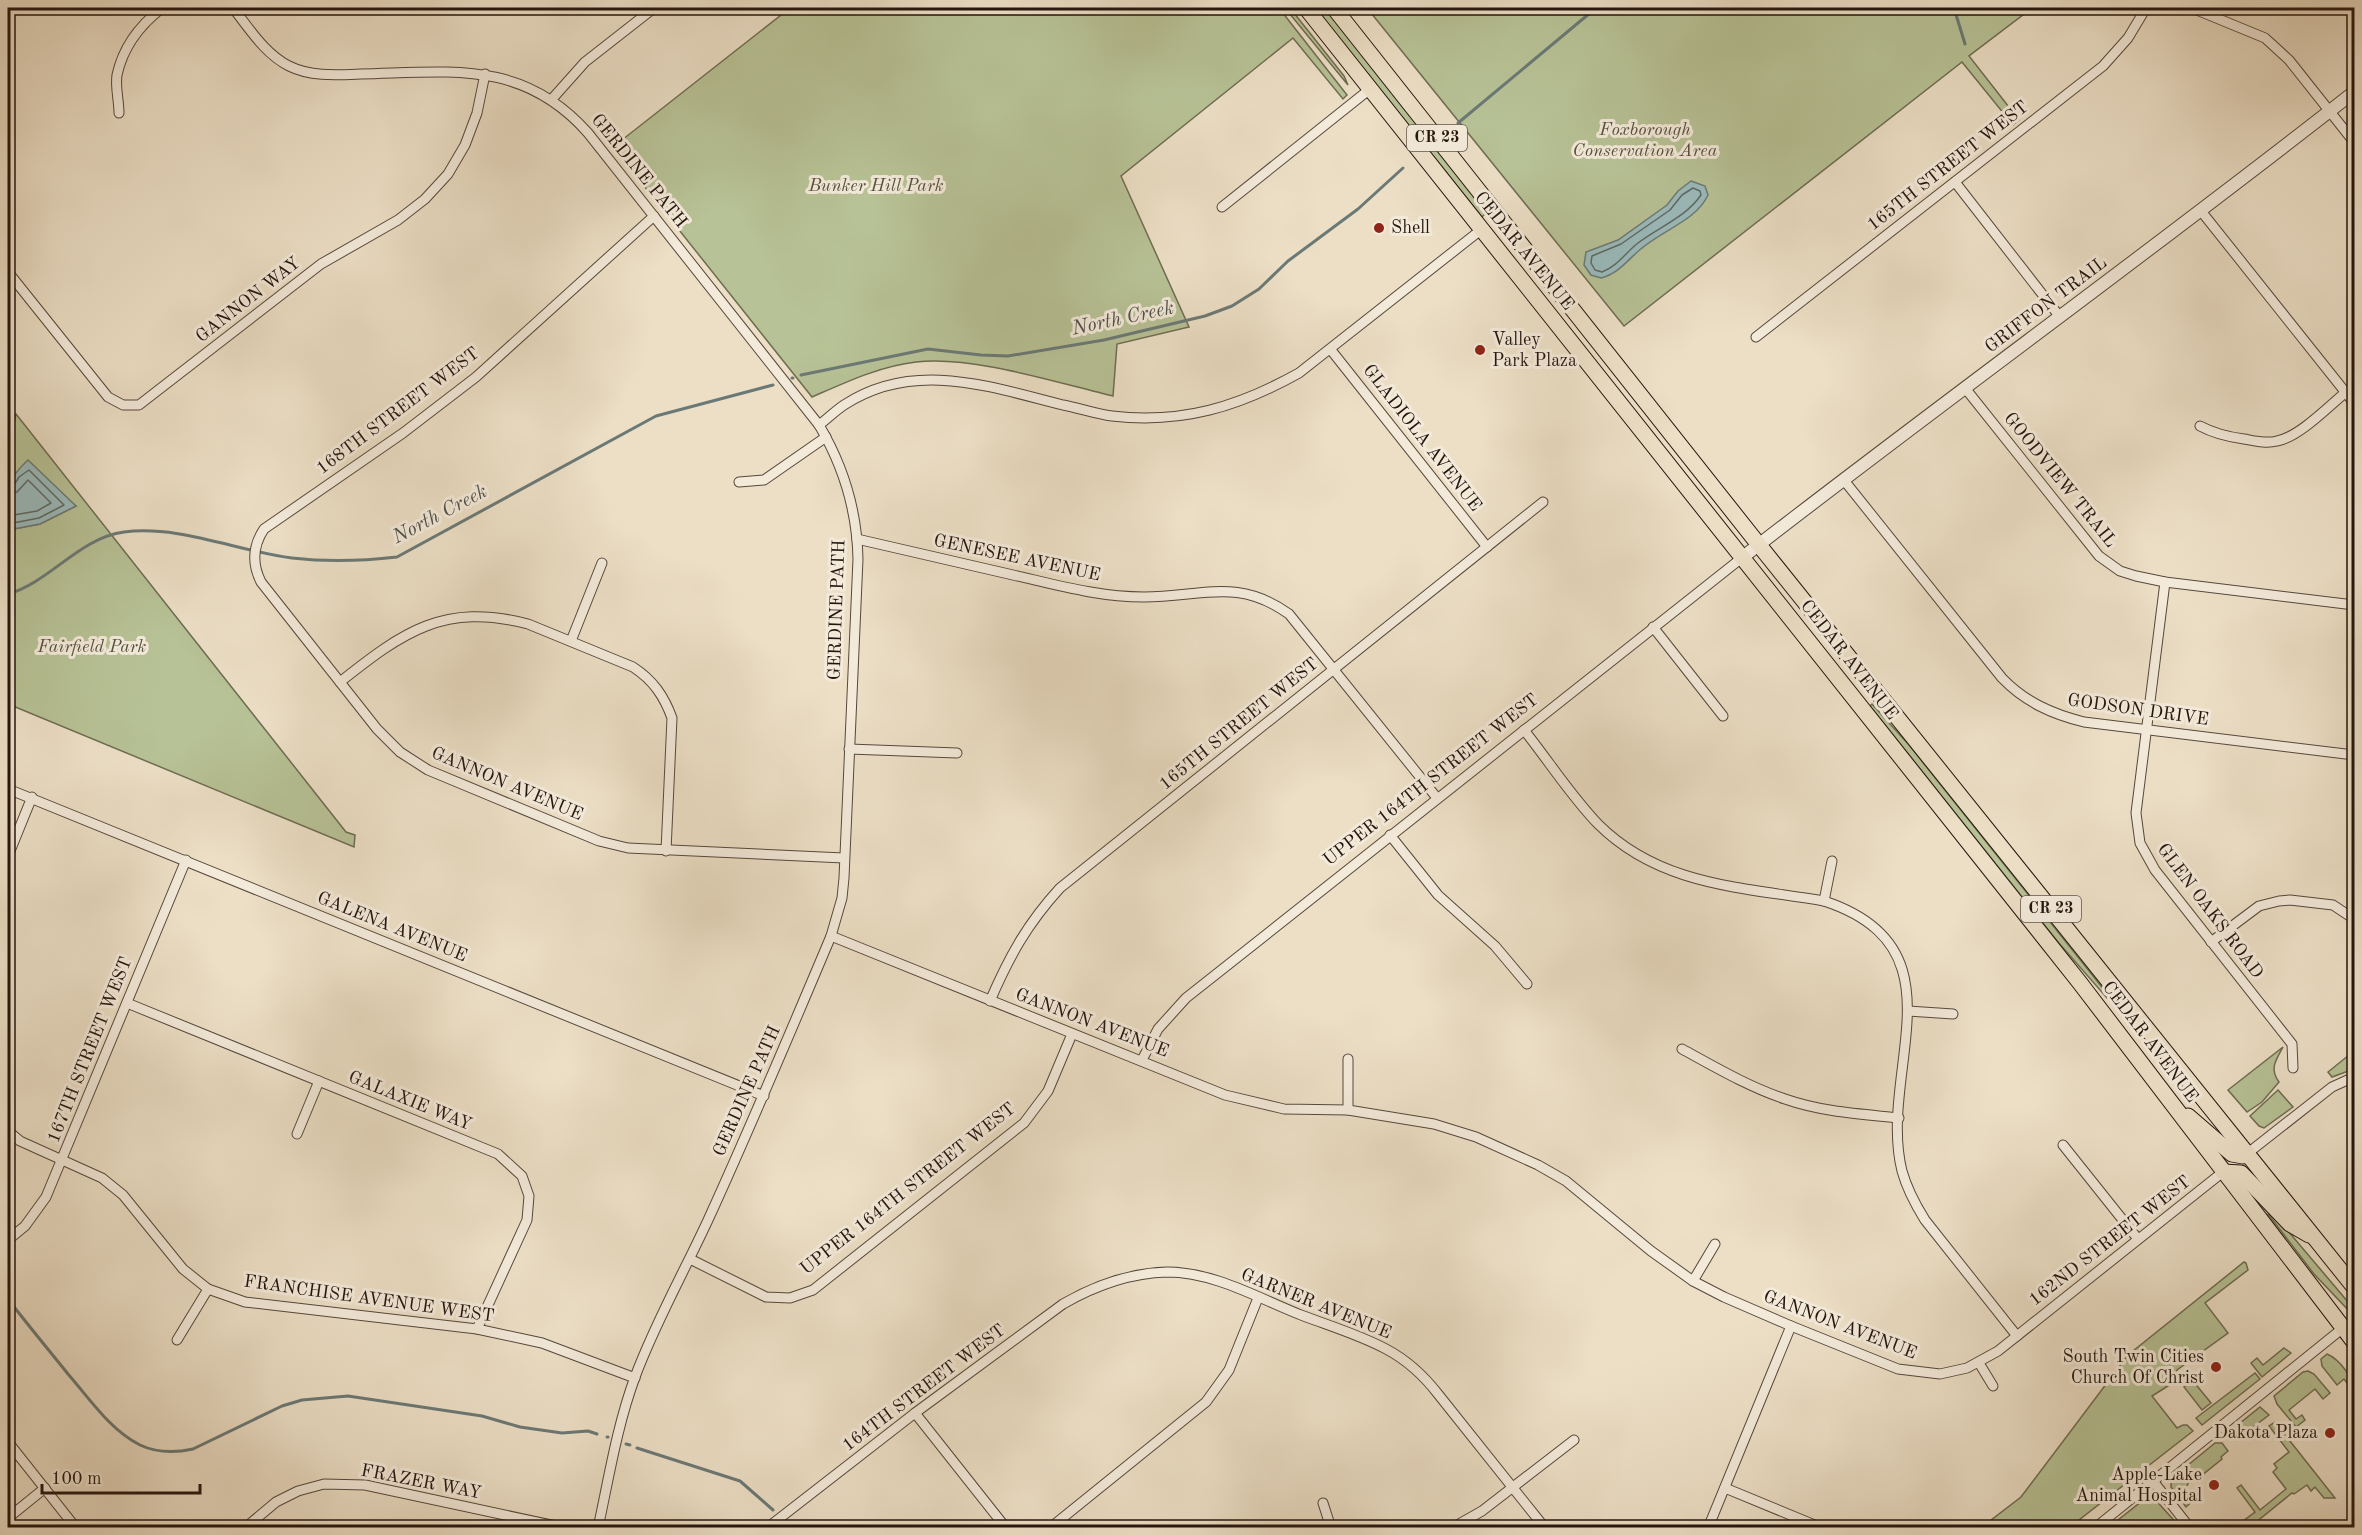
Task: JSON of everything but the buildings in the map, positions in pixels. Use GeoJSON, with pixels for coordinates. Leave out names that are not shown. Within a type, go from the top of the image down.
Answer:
{"type":"FeatureCollection","features":[{"type":"Feature","properties":{"kind":"main road","name":"CEDAR AVENUE"},"geometry":{"type":"LineString","coordinates":[[1306,8],[2080,983],[2355,1342]]}},
{"type":"Feature","properties":{"kind":"main road","name":"CEDAR AVENUE"},"geometry":{"type":"LineString","coordinates":[[1334,8],[1759,545],[2355,1287]]}},
{"type":"Feature","properties":{"kind":"main road"},"geometry":{"type":"LineString","coordinates":[[1482,229],[1507,240],[1540,268]]}},
{"type":"Feature","properties":{"kind":"main road"},"geometry":{"type":"LineString","coordinates":[[2171,1103],[2212,1135],[2228,1152],[2238,1156],[2248,1153]]}},
{"type":"Feature","properties":{"kind":"main road"},"geometry":{"type":"LineString","coordinates":[[2223,1172],[2241,1173],[2290,1224],[2316,1240]]}},
{"type":"Feature","properties":{"kind":"street"},"geometry":{"type":"LineString","coordinates":[[119,113],[117,76],[126,50],[142,24],[162,8]]}},
{"type":"Feature","properties":{"kind":"street","name":"GERDINE PATH"},"geometry":{"type":"LineString","coordinates":[[233,8],[267,50],[276,59],[291,67],[326,75],[443,72],[485,74],[523,85],[552,99],[583,127],[819,425],[835,451],[854,508],[857,539],[842,898],[831,936],[764,1096],[690,1260],[656,1326],[635,1378],[619,1432],[598,1527]]}},
{"type":"Feature","properties":{"kind":"street"},"geometry":{"type":"LineString","coordinates":[[552,99],[585,62],[654,8]]}},
{"type":"Feature","properties":{"kind":"street","name":"165TH STREET WEST"},"geometry":{"type":"LineString","coordinates":[[1756,337],[2103,66],[2128,38],[2146,8]]}},
{"type":"Feature","properties":{"kind":"street"},"geometry":{"type":"LineString","coordinates":[[2192,8],[2265,38],[2289,60],[2355,142]]}},
{"type":"Feature","properties":{"kind":"street","name":"GANNON WAY"},"geometry":{"type":"LineString","coordinates":[[8,272],[108,397],[123,405],[139,405],[321,264],[398,220],[425,199],[448,174],[465,145],[477,113],[485,74]]}},
{"type":"Feature","properties":{"kind":"street"},"geometry":{"type":"LineString","coordinates":[[1222,207],[1370,89]]}},
{"type":"Feature","properties":{"kind":"street","name":"GRIFFON TRAIL"},"geometry":{"type":"LineString","coordinates":[[1759,545],[1843,478],[2201,212],[2355,92]]}},
{"type":"Feature","properties":{"kind":"street"},"geometry":{"type":"LineString","coordinates":[[1955,182],[2060,317]]}},
{"type":"Feature","properties":{"kind":"street"},"geometry":{"type":"LineString","coordinates":[[2201,212],[2355,403]]}},
{"type":"Feature","properties":{"kind":"street","name":"168TH STREET WEST"},"geometry":{"type":"LineString","coordinates":[[254,563],[258,538],[271,523],[403,433],[476,377],[654,216]]}},
{"type":"Feature","properties":{"kind":"street"},"geometry":{"type":"LineString","coordinates":[[819,425],[845,405],[870,392],[897,383],[927,378],[967,382],[1111,416],[1149,418],[1187,416],[1225,407],[1265,392],[1299,373],[1482,229]]}},
{"type":"Feature","properties":{"kind":"street","name":"GLADIOLA AVENUE"},"geometry":{"type":"LineString","coordinates":[[1330,350],[1487,547]]}},
{"type":"Feature","properties":{"kind":"street","name":"GOODVIEW TRAIL"},"geometry":{"type":"LineString","coordinates":[[1965,388],[2099,556],[2120,571],[2165,582],[2355,605]]}},
{"type":"Feature","properties":{"kind":"street"},"geometry":{"type":"LineString","coordinates":[[2200,426],[2238,438],[2263,442],[2278,441],[2298,431],[2346,392]]}},
{"type":"Feature","properties":{"kind":"street"},"geometry":{"type":"LineString","coordinates":[[739,482],[764,480],[826,437]]}},
{"type":"Feature","properties":{"kind":"street","name":"GODSON DRIVE"},"geometry":{"type":"LineString","coordinates":[[1843,478],[2002,678],[2031,703],[2061,717],[2084,722],[2355,755]]}},
{"type":"Feature","properties":{"kind":"street","name":"165TH STREET WEST"},"geometry":{"type":"LineString","coordinates":[[990,1001],[1019,939],[1036,914],[1060,888],[1543,502]]}},
{"type":"Feature","properties":{"kind":"street","name":"GENESEE AVENUE"},"geometry":{"type":"LineString","coordinates":[[857,539],[1088,593],[1144,597],[1227,591],[1253,594],[1272,602],[1289,614],[1437,798]]}},
{"type":"Feature","properties":{"kind":"street","name":"UPPER 164TH STREET WEST"},"geometry":{"type":"LineString","coordinates":[[1142,1060],[1158,1029],[1186,998],[1759,545]]}},
{"type":"Feature","properties":{"kind":"street","name":"GANNON AVENUE"},"geometry":{"type":"LineString","coordinates":[[254,563],[261,582],[390,742],[415,763],[428,770],[599,840],[628,848],[844,858]]}},
{"type":"Feature","properties":{"kind":"street"},"geometry":{"type":"LineString","coordinates":[[571,640],[602,563]]}},
{"type":"Feature","properties":{"kind":"street","name":"GLEN OAKS ROAD"},"geometry":{"type":"LineString","coordinates":[[2165,582],[2136,813],[2140,843],[2155,870],[2292,1044],[2293,1068]]}},
{"type":"Feature","properties":{"kind":"street"},"geometry":{"type":"LineString","coordinates":[[340,682],[393,641],[424,626],[468,616],[510,620],[571,640],[633,667],[647,676],[666,701],[672,718],[666,851]]}},
{"type":"Feature","properties":{"kind":"street"},"geometry":{"type":"LineString","coordinates":[[1653,627],[1723,716]]}},
{"type":"Feature","properties":{"kind":"street"},"geometry":{"type":"LineString","coordinates":[[1524,730],[1596,822],[1640,857],[1665,870],[1692,879],[1824,901],[1859,917],[1885,939],[1901,964],[1908,993],[1899,1118],[1902,1170],[1914,1203],[2017,1336]]}},
{"type":"Feature","properties":{"kind":"street"},"geometry":{"type":"LineString","coordinates":[[849,749],[957,753]]}},
{"type":"Feature","properties":{"kind":"street","name":"GALENA AVENUE"},"geometry":{"type":"LineString","coordinates":[[8,789],[764,1096]]}},
{"type":"Feature","properties":{"kind":"street"},"geometry":{"type":"LineString","coordinates":[[8,856],[32,797]]}},
{"type":"Feature","properties":{"kind":"street"},"geometry":{"type":"LineString","coordinates":[[1390,835],[1438,895],[1495,946],[1527,984]]}},
{"type":"Feature","properties":{"kind":"street","name":"167TH STREET WEST"},"geometry":{"type":"LineString","coordinates":[[8,1240],[25,1226],[46,1197],[186,860]]}},
{"type":"Feature","properties":{"kind":"street"},"geometry":{"type":"LineString","coordinates":[[1824,901],[1832,861]]}},
{"type":"Feature","properties":{"kind":"street"},"geometry":{"type":"LineString","coordinates":[[2211,942],[2259,906],[2279,901],[2290,900],[2333,905],[2355,919]]}},
{"type":"Feature","properties":{"kind":"street","name":"GANNON AVENUE"},"geometry":{"type":"LineString","coordinates":[[831,936],[1225,1095],[1284,1109],[1348,1110],[1434,1124],[1476,1137],[1538,1165],[1566,1181],[1651,1251],[1693,1281],[1791,1326],[1911,1372],[1940,1374],[1967,1368],[1979,1363],[2017,1336]]}},
{"type":"Feature","properties":{"kind":"street","name":"GALAXIE WAY"},"geometry":{"type":"LineString","coordinates":[[127,1003],[498,1154],[522,1176],[529,1196],[527,1220],[477,1329]]}},
{"type":"Feature","properties":{"kind":"street"},"geometry":{"type":"LineString","coordinates":[[1908,1011],[1953,1014]]}},
{"type":"Feature","properties":{"kind":"street","name":"UPPER 164TH STREET WEST"},"geometry":{"type":"LineString","coordinates":[[690,1260],[766,1297],[790,1298],[813,1290],[1024,1123],[1048,1091],[1072,1034]]}},
{"type":"Feature","properties":{"kind":"street"},"geometry":{"type":"LineString","coordinates":[[1682,1049],[1735,1079],[1786,1100],[1840,1112],[1899,1118]]}},
{"type":"Feature","properties":{"kind":"street"},"geometry":{"type":"LineString","coordinates":[[1348,1059],[1348,1110]]}},
{"type":"Feature","properties":{"kind":"street"},"geometry":{"type":"LineString","coordinates":[[2248,1153],[2332,1087],[2355,1077]]}},
{"type":"Feature","properties":{"kind":"street"},"geometry":{"type":"LineString","coordinates":[[297,1134],[318,1081]]}},
{"type":"Feature","properties":{"kind":"street","name":"FRANCHISE AVENUE WEST"},"geometry":{"type":"LineString","coordinates":[[8,1131],[20,1142],[102,1178],[123,1195],[183,1269],[208,1289],[245,1302],[477,1329],[543,1343],[635,1378]]}},
{"type":"Feature","properties":{"kind":"street"},"geometry":{"type":"LineString","coordinates":[[2063,1145],[2138,1239]]}},
{"type":"Feature","properties":{"kind":"street","name":"162ND STREET WEST"},"geometry":{"type":"LineString","coordinates":[[2017,1336],[2223,1172]]}},
{"type":"Feature","properties":{"kind":"street"},"geometry":{"type":"LineString","coordinates":[[1693,1281],[1715,1244]]}},
{"type":"Feature","properties":{"kind":"street","name":"GARNER AVENUE"},"geometry":{"type":"LineString","coordinates":[[1105,1283],[1141,1274],[1206,1276],[1370,1342],[1405,1362],[1425,1378],[1545,1527]]}},
{"type":"Feature","properties":{"kind":"street","name":"164TH STREET WEST"},"geometry":{"type":"LineString","coordinates":[[767,1527],[915,1413],[1063,1304],[1105,1283]]}},
{"type":"Feature","properties":{"kind":"street"},"geometry":{"type":"LineString","coordinates":[[177,1340],[208,1289]]}},
{"type":"Feature","properties":{"kind":"street"},"geometry":{"type":"LineString","coordinates":[[1050,1527],[1206,1402],[1229,1370],[1258,1298]]}},
{"type":"Feature","properties":{"kind":"street"},"geometry":{"type":"LineString","coordinates":[[1708,1527],[1791,1326]]}},
{"type":"Feature","properties":{"kind":"street"},"geometry":{"type":"LineString","coordinates":[[2095,1527],[2343,1328]]}},
{"type":"Feature","properties":{"kind":"street"},"geometry":{"type":"LineString","coordinates":[[1979,1363],[1993,1386]]}},
{"type":"Feature","properties":{"kind":"street"},"geometry":{"type":"LineString","coordinates":[[915,1413],[1006,1527]]}},
{"type":"Feature","properties":{"kind":"street"},"geometry":{"type":"LineString","coordinates":[[1452,1527],[1482,1511],[1574,1440]]}},
{"type":"Feature","properties":{"kind":"street"},"geometry":{"type":"LineString","coordinates":[[8,1442],[76,1527]]}},
{"type":"Feature","properties":{"kind":"street"},"geometry":{"type":"LineString","coordinates":[[2153,1481],[2190,1527]]}},
{"type":"Feature","properties":{"kind":"street","name":"FRAZER WAY"},"geometry":{"type":"LineString","coordinates":[[245,1527],[276,1502],[298,1491],[324,1484],[365,1485],[565,1527]]}},
{"type":"Feature","properties":{"kind":"street"},"geometry":{"type":"LineString","coordinates":[[8,1518],[45,1488]]}},
{"type":"Feature","properties":{"kind":"street"},"geometry":{"type":"LineString","coordinates":[[1725,1488],[1822,1527]]}},
{"type":"Feature","properties":{"kind":"street"},"geometry":{"type":"LineString","coordinates":[[1323,1503],[1331,1527]]}},
{"type":"Feature","properties":{"kind":"green space","name":"Bunker Hill Park"},"geometry":{"type":"Polygon","coordinates":[[[790,8],[1279,8],[1347,95],[1343,99],[1293,38],[1121,176],[1189,327],[1117,344],[1113,396],[988,366],[938,361],[889,367],[812,397],[613,147],[790,8]]]}},
{"type":"Feature","properties":{"kind":"green space"},"geometry":{"type":"Polygon","coordinates":[[[1285,8],[1290,8],[1344,76],[1348,85],[1285,8]]]}},
{"type":"Feature","properties":{"kind":"green space"},"geometry":{"type":"Polygon","coordinates":[[[1315,8],[1325,8],[1339,25],[1487,212],[1482,217],[1315,8]]]}},
{"type":"Feature","properties":{"kind":"green space","name":"Foxborough Conservation Area"},"geometry":{"type":"Polygon","coordinates":[[[1367,8],[2032,8],[1969,56],[2019,120],[2013,125],[1962,62],[1624,326],[1367,8]]]}},
{"type":"Feature","properties":{"kind":"green space","name":"Fairfield Park"},"geometry":{"type":"Polygon","coordinates":[[[16,414],[346,832],[355,835],[354,847],[8,704],[8,530],[40,524],[76,506],[54,487],[8,486],[8,453],[16,414]]]}},
{"type":"Feature","properties":{"kind":"green space"},"geometry":{"type":"Polygon","coordinates":[[[1872,704],[1909,745],[2109,996],[2107,998],[2058,942],[1870,706],[1872,704]]]}},
{"type":"Feature","properties":{"kind":"green space"},"geometry":{"type":"Polygon","coordinates":[[[2283,1047],[2274,1069],[2279,1082],[2262,1102],[2247,1112],[2228,1090],[2283,1047]]]}},
{"type":"Feature","properties":{"kind":"green space"},"geometry":{"type":"Polygon","coordinates":[[[2354,1051],[2354,1069],[2332,1077],[2328,1072],[2354,1051]]]}},
{"type":"Feature","properties":{"kind":"green space"},"geometry":{"type":"Polygon","coordinates":[[[2278,1090],[2293,1107],[2264,1128],[2259,1126],[2250,1116],[2278,1090]]]}},
{"type":"Feature","properties":{"kind":"green space"},"geometry":{"type":"Polygon","coordinates":[[[2271,1211],[2354,1309],[2354,1316],[2314,1274],[2268,1214],[2271,1211]]]}},
{"type":"Feature","properties":{"kind":"green space"},"geometry":{"type":"Polygon","coordinates":[[[2244,1262],[2248,1270],[2205,1303],[2228,1333],[2177,1370],[2171,1384],[2152,1396],[2177,1428],[2187,1425],[2193,1431],[2070,1527],[1982,1527],[2021,1497],[2128,1355],[2244,1262]]]}},
{"type":"Feature","properties":{"kind":"green space"},"geometry":{"type":"Polygon","coordinates":[[[2284,1348],[2291,1353],[2262,1377],[2251,1363],[2257,1358],[2263,1365],[2284,1348]]]}},
{"type":"Feature","properties":{"kind":"green space"},"geometry":{"type":"Polygon","coordinates":[[[2327,1354],[2345,1370],[2352,1381],[2354,1392],[2344,1379],[2337,1385],[2322,1366],[2321,1359],[2327,1354]]]}},
{"type":"Feature","properties":{"kind":"green space"},"geometry":{"type":"Polygon","coordinates":[[[2308,1371],[2314,1374],[2330,1393],[2323,1399],[2315,1389],[2289,1410],[2296,1419],[2302,1415],[2305,1420],[2296,1427],[2277,1404],[2274,1396],[2303,1372],[2308,1371]]]}},
{"type":"Feature","properties":{"kind":"green space"},"geometry":{"type":"Polygon","coordinates":[[[2255,1373],[2260,1379],[2202,1425],[2196,1418],[2255,1373]]]}},
{"type":"Feature","properties":{"kind":"green space"},"geometry":{"type":"Polygon","coordinates":[[[2193,1381],[2211,1403],[2202,1410],[2184,1387],[2193,1381]]]}},
{"type":"Feature","properties":{"kind":"green space"},"geometry":{"type":"Polygon","coordinates":[[[2260,1407],[2269,1415],[2236,1440],[2232,1432],[2234,1428],[2260,1407]]]}},
{"type":"Feature","properties":{"kind":"green space"},"geometry":{"type":"Polygon","coordinates":[[[2275,1422],[2335,1498],[2324,1498],[2315,1487],[2311,1491],[2307,1485],[2294,1494],[2292,1493],[2250,1527],[2235,1527],[2255,1512],[2237,1488],[2241,1485],[2260,1510],[2286,1489],[2273,1472],[2277,1468],[2274,1464],[2289,1452],[2269,1426],[2275,1422]]]}},
{"type":"Feature","properties":{"kind":"green space"},"geometry":{"type":"Polygon","coordinates":[[[2215,1443],[2222,1443],[2228,1451],[2221,1457],[2222,1459],[2196,1480],[2189,1482],[2184,1491],[2196,1498],[2186,1507],[2171,1487],[2171,1479],[2215,1443]]]}},
{"type":"Feature","properties":{"kind":"green space"},"geometry":{"type":"Polygon","coordinates":[[[2152,1496],[2180,1527],[2167,1527],[2164,1524],[2159,1527],[2109,1527],[2146,1498],[2152,1496]]]}},
{"type":"Feature","properties":{"kind":"water"},"geometry":{"type":"Polygon","coordinates":[[[1691,181],[1705,186],[1708,195],[1696,211],[1640,249],[1608,276],[1601,278],[1591,275],[1584,265],[1586,252],[1618,240],[1667,205],[1678,191],[1691,181]]]}},
{"type":"Feature","properties":{"kind":"water"},"geometry":{"type":"Polygon","coordinates":[[[28,460],[76,506],[40,524],[8,530],[7,499],[10,484],[28,460]]]}},
{"type":"Feature","properties":{"kind":"waterway","name":"North Creek"},"geometry":{"type":"LineString","coordinates":[[1458,123],[1596,8]]}},
{"type":"Feature","properties":{"kind":"waterway"},"geometry":{"type":"LineString","coordinates":[[1954,8],[1965,44]]}},
{"type":"Feature","properties":{"kind":"waterway","name":"North Creek"},"geometry":{"type":"LineString","coordinates":[[1444,134],[1449,130]]}},
{"type":"Feature","properties":{"kind":"waterway","name":"North Creek"},"geometry":{"type":"LineString","coordinates":[[1425,149],[1434,142]]}},
{"type":"Feature","properties":{"kind":"waterway","name":"North Creek"},"geometry":{"type":"LineString","coordinates":[[801,375],[928,349],[1008,356],[1104,340],[1205,316],[1232,306],[1259,289],[1288,261],[1358,209],[1403,168]]}},
{"type":"Feature","properties":{"kind":"waterway","name":"North Creek"},"geometry":{"type":"LineString","coordinates":[[8,594],[38,580],[93,543],[124,532],[145,531],[187,535],[292,558],[344,560],[397,557],[656,416],[773,385]]}},
{"type":"Feature","properties":{"kind":"waterway"},"geometry":{"type":"LineString","coordinates":[[8,1299],[110,1422],[129,1439],[153,1450],[173,1452],[193,1449],[282,1406],[302,1400],[348,1396],[482,1416],[520,1427],[562,1433],[588,1431],[597,1434]]}},
{"type":"Feature","properties":{"kind":"waterway"},"geometry":{"type":"LineString","coordinates":[[626,1444],[630,1445]]}},
{"type":"Feature","properties":{"kind":"waterway"},"geometry":{"type":"LineString","coordinates":[[637,1448],[740,1481],[773,1510]]}},
{"type":"Feature","properties":{"kind":"waterway"},"geometry":{"type":"LineString","coordinates":[[786,1524],[788,1528]]}},
{"type":"Feature","properties":{"kind":"place","name":"Shell"},"geometry":{"type":"Point","coordinates":[1379,228]}},
{"type":"Feature","properties":{"kind":"place","name":"Valley Park Plaza"},"geometry":{"type":"Point","coordinates":[1480,350]}},
{"type":"Feature","properties":{"kind":"place","name":"South Twin Cities Church Of Christ"},"geometry":{"type":"Point","coordinates":[2216,1367]}},
{"type":"Feature","properties":{"kind":"place","name":"Dakota Plaza"},"geometry":{"type":"Point","coordinates":[2330,1433]}},
{"type":"Feature","properties":{"kind":"place","name":"Apple-Lake Animal Hospital"},"geometry":{"type":"Point","coordinates":[2214,1485]}}]}
